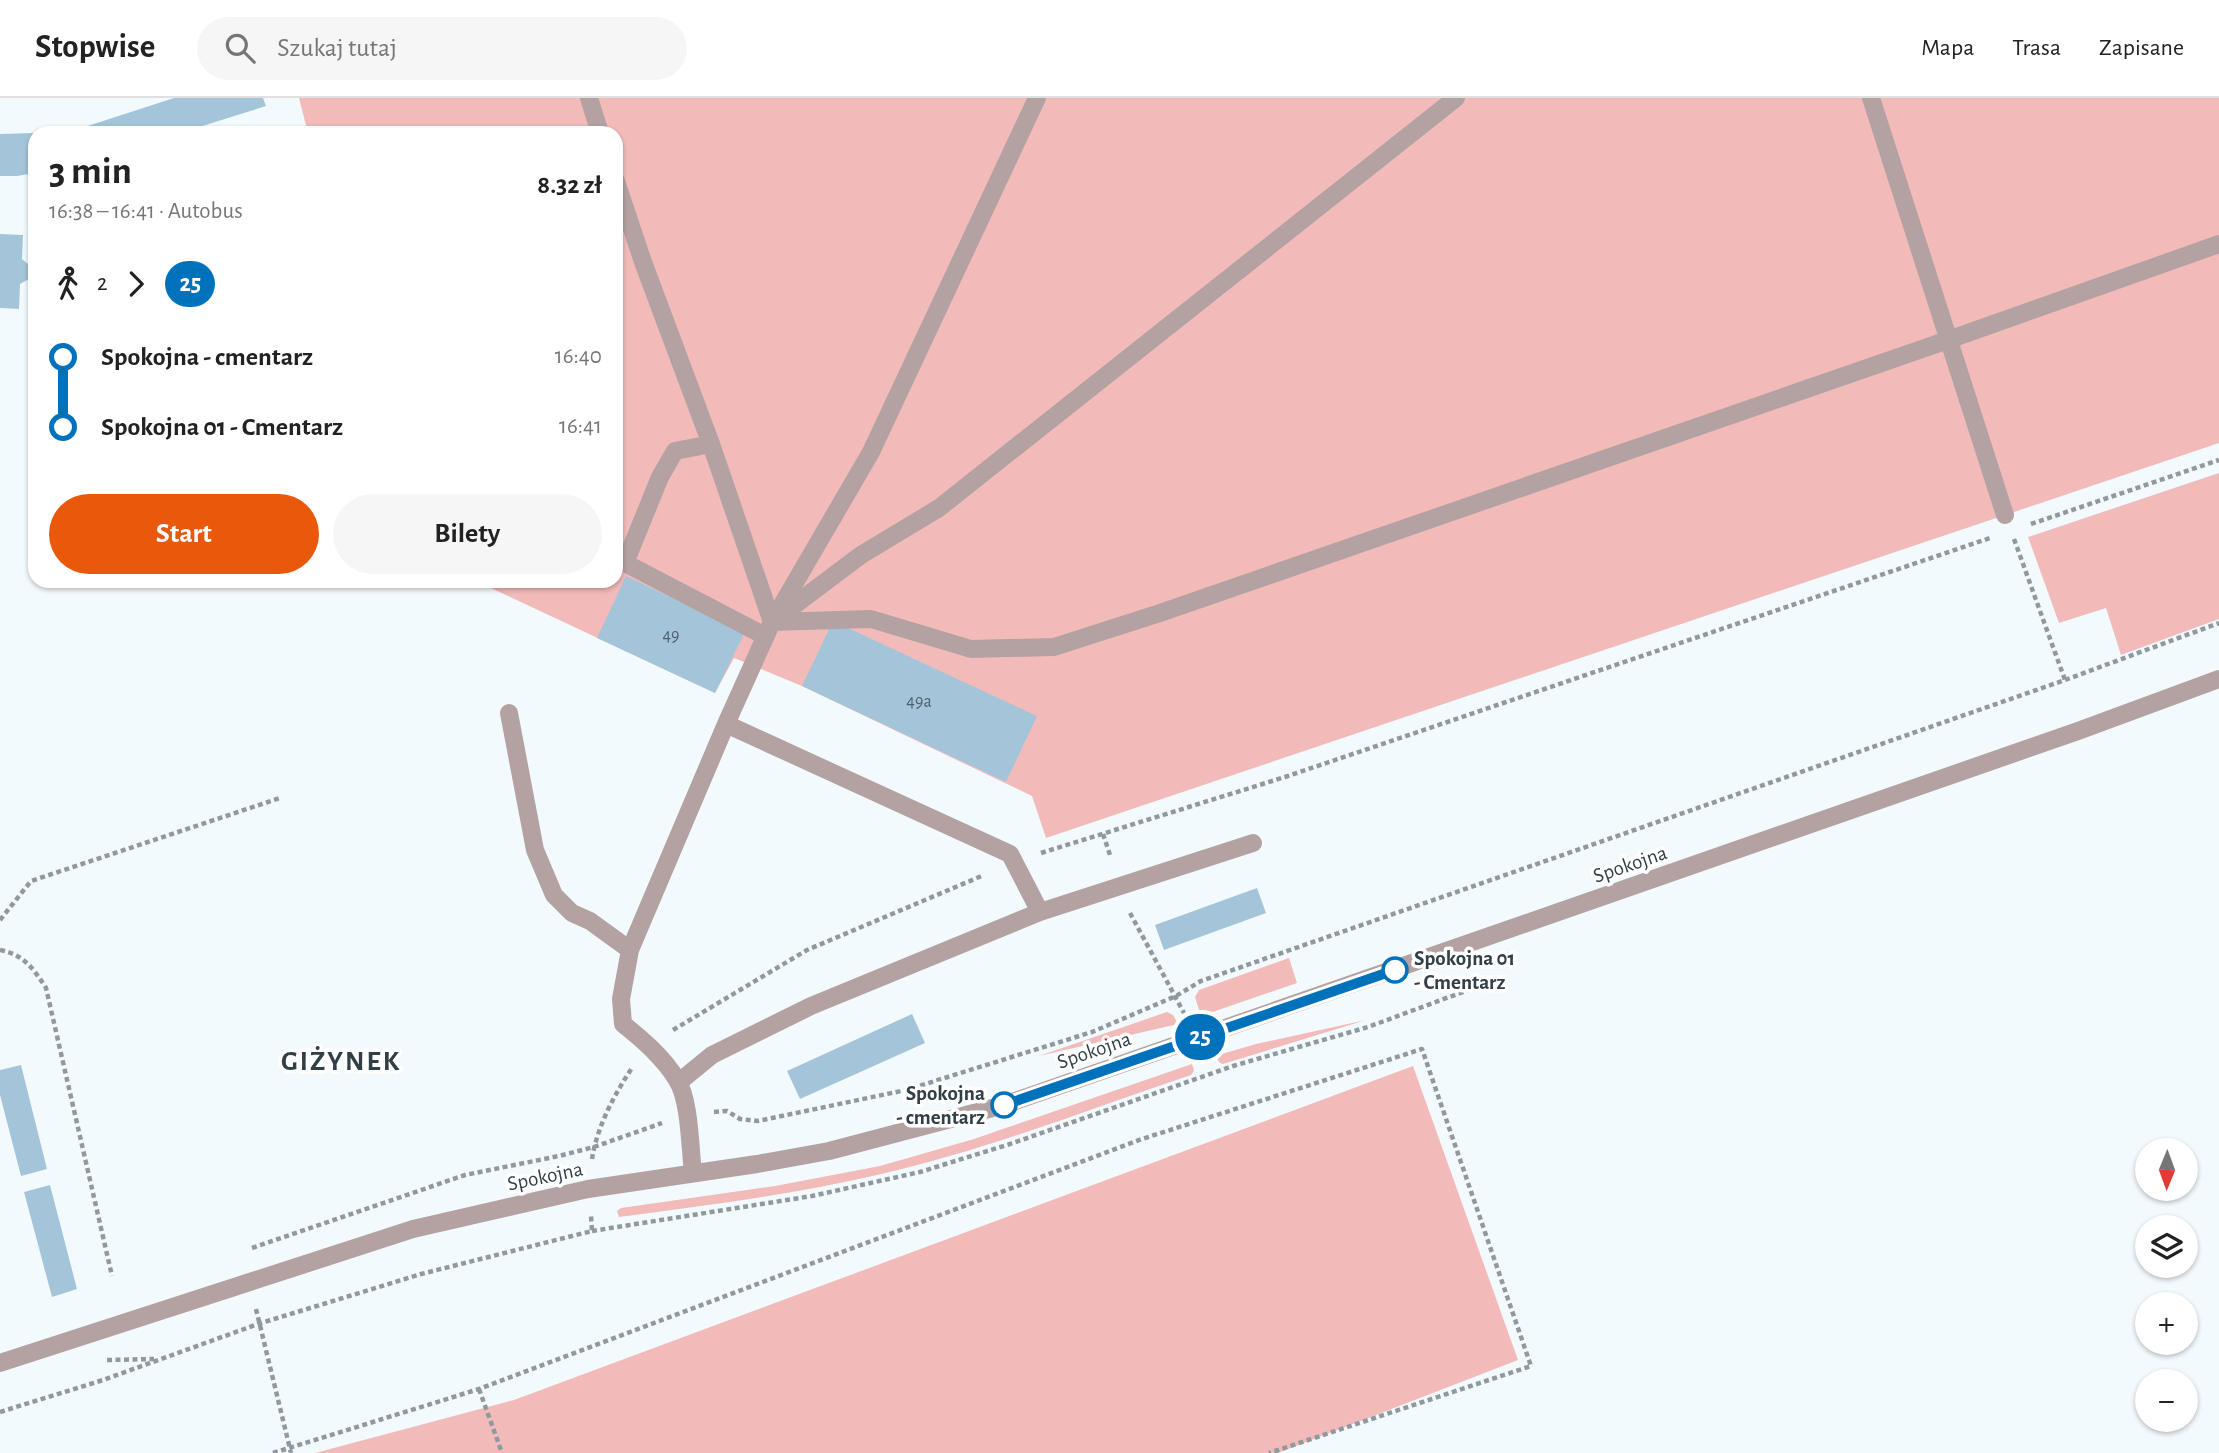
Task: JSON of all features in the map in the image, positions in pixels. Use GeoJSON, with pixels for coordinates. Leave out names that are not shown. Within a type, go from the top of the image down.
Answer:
{"type":"FeatureCollection","features":[{"type":"Feature","properties":{"kind":"street"},"geometry":{"type":"LineString","coordinates":[[589,98],[598,126]]}},
{"type":"Feature","properties":{"kind":"street"},"geometry":{"type":"LineString","coordinates":[[693,1173],[687,1114],[678,1082],[648,1045],[623,1024],[621,999],[630,950],[768,629],[871,452],[1037,98]]}},
{"type":"Feature","properties":{"kind":"street"},"geometry":{"type":"LineString","coordinates":[[768,629],[861,555],[939,508],[1456,98]]}},
{"type":"Feature","properties":{"kind":"street"},"geometry":{"type":"LineString","coordinates":[[1871,98],[2005,515]]}},
{"type":"Feature","properties":{"kind":"street"},"geometry":{"type":"LineString","coordinates":[[623,202],[711,444],[768,629]]}},
{"type":"Feature","properties":{"kind":"street"},"geometry":{"type":"LineString","coordinates":[[711,444],[675,451],[660,477],[625,563],[768,629],[871,619],[971,649],[1054,647],[1160,613],[2219,244]]}},
{"type":"Feature","properties":{"kind":"street","name":"Spokojna"},"geometry":{"type":"LineString","coordinates":[[0,1363],[412,1229],[588,1189],[829,1151],[1004,1105],[1975,768],[2219,679]]}},
{"type":"Feature","properties":{"kind":"street"},"geometry":{"type":"LineString","coordinates":[[509,713],[535,850],[554,895],[572,913],[590,921],[630,950]]}},
{"type":"Feature","properties":{"kind":"street"},"geometry":{"type":"LineString","coordinates":[[726,724],[1010,854],[1040,912]]}},
{"type":"Feature","properties":{"kind":"street"},"geometry":{"type":"LineString","coordinates":[[678,1082],[712,1055],[811,1006],[1040,912],[1253,843]]}},
{"type":"Feature","properties":{"kind":"path"},"geometry":{"type":"LineString","coordinates":[[2005,515],[2065,680]]}},
{"type":"Feature","properties":{"kind":"path"},"geometry":{"type":"LineString","coordinates":[[250,1249],[465,1175],[594,1147],[687,1114],[727,1111],[740,1119],[758,1121],[906,1090],[1092,1032],[1177,996],[1201,981],[1289,949],[2065,680],[2219,623]]}},
{"type":"Feature","properties":{"kind":"path"},"geometry":{"type":"LineString","coordinates":[[0,920],[31,881],[280,798]]}},
{"type":"Feature","properties":{"kind":"path"},"geometry":{"type":"LineString","coordinates":[[1103,834],[1126,905],[1177,996],[1196,1039],[1208,1076]]}},
{"type":"Feature","properties":{"kind":"path"},"geometry":{"type":"LineString","coordinates":[[0,950],[13,953],[33,968],[46,988],[113,1276]]}},
{"type":"Feature","properties":{"kind":"path"},"geometry":{"type":"LineString","coordinates":[[273,1453],[290,1450],[479,1389],[1142,1139],[1422,1049],[1531,1366],[1269,1453]]}},
{"type":"Feature","properties":{"kind":"path"},"geometry":{"type":"LineString","coordinates":[[252,1281],[258,1324],[290,1450]]}},
{"type":"Feature","properties":{"kind":"path"},"geometry":{"type":"LineString","coordinates":[[0,1412],[103,1380],[159,1358]]}},
{"type":"Feature","properties":{"kind":"path"},"geometry":{"type":"LineString","coordinates":[[479,1389],[502,1453]]}},
{"type":"Feature","properties":{"kind":"shaded area"},"geometry":{"type":"Polygon","coordinates":[[[299,98],[2219,98],[2219,443],[1046,838],[1032,796],[802,686],[734,658],[715,693],[491,588],[623,588],[623,126],[306,126],[299,98]]]}},
{"type":"Feature","properties":{"kind":"shaded area"},"geometry":{"type":"Polygon","coordinates":[[[2219,473],[2219,619],[2121,655],[2106,608],[2059,623],[2028,537],[2219,473]]]}},
{"type":"Feature","properties":{"kind":"shaded area"},"geometry":{"type":"Polygon","coordinates":[[[1289,958],[1297,983],[1201,1016],[1195,997],[1199,990],[1289,958]]]}},
{"type":"Feature","properties":{"kind":"shaded area"},"geometry":{"type":"Polygon","coordinates":[[[1167,1012],[1173,1015],[1178,1024],[1039,1056],[1167,1012]]]}},
{"type":"Feature","properties":{"kind":"shaded area"},"geometry":{"type":"Polygon","coordinates":[[[1366,1020],[1223,1064],[1215,1056],[1256,1044],[1366,1020]]]}},
{"type":"Feature","properties":{"kind":"shaded area"},"geometry":{"type":"Polygon","coordinates":[[[1192,1064],[1194,1071],[1191,1075],[996,1142],[917,1165],[845,1182],[749,1199],[619,1217],[617,1211],[621,1208],[775,1186],[880,1166],[974,1139],[1192,1064]]]}},
{"type":"Feature","properties":{"kind":"shaded area"},"geometry":{"type":"Polygon","coordinates":[[[1413,1066],[1518,1360],[1278,1453],[315,1453],[514,1400],[1413,1066]]]}},
{"type":"Feature","properties":{"kind":"building"},"geometry":{"type":"Polygon","coordinates":[[[174,98],[263,98],[266,106],[202,126],[88,126],[174,98]]]}},
{"type":"Feature","properties":{"kind":"building"},"geometry":{"type":"Polygon","coordinates":[[[28,133],[28,174],[0,176],[0,134],[28,133]]]}},
{"type":"Feature","properties":{"kind":"building"},"geometry":{"type":"Polygon","coordinates":[[[0,234],[23,235],[22,259],[28,264],[28,280],[20,284],[19,309],[0,308],[0,234]]]}},
{"type":"Feature","properties":{"kind":"building"},"geometry":{"type":"Polygon","coordinates":[[[626,576],[745,632],[715,693],[597,638],[620,588],[623,588],[626,576]]]}},
{"type":"Feature","properties":{"kind":"building"},"geometry":{"type":"Polygon","coordinates":[[[833,621],[1037,716],[1006,782],[802,686],[833,621]]]}},
{"type":"Feature","properties":{"kind":"building"},"geometry":{"type":"Polygon","coordinates":[[[1257,888],[1266,913],[1164,950],[1155,925],[1257,888]]]}},
{"type":"Feature","properties":{"kind":"building"},"geometry":{"type":"Polygon","coordinates":[[[912,1014],[925,1043],[800,1099],[787,1071],[912,1014]]]}},
{"type":"Feature","properties":{"kind":"building"},"geometry":{"type":"Polygon","coordinates":[[[21,1065],[47,1169],[21,1176],[0,1095],[0,1070],[21,1065]]]}},
{"type":"Feature","properties":{"kind":"building"},"geometry":{"type":"Polygon","coordinates":[[[50,1185],[77,1289],[52,1297],[24,1192],[50,1185]]]}},
{"type":"Feature","properties":{"kind":"bus line","name":"25"},"geometry":{"type":"LineString","coordinates":[[1004,1105],[1395,970]]}},
{"type":"Feature","properties":{"kind":"place","name":"Spokojna 01 - Cmentarz"},"geometry":{"type":"Point","coordinates":[1395,970]}},
{"type":"Feature","properties":{"kind":"place","name":"Spokojna - cmentarz"},"geometry":{"type":"Point","coordinates":[1004,1105]}},
{"type":"Feature","properties":{"kind":"district","name":"GIŻYNEK"},"geometry":{"type":"Point","coordinates":[341,1060]}}]}
